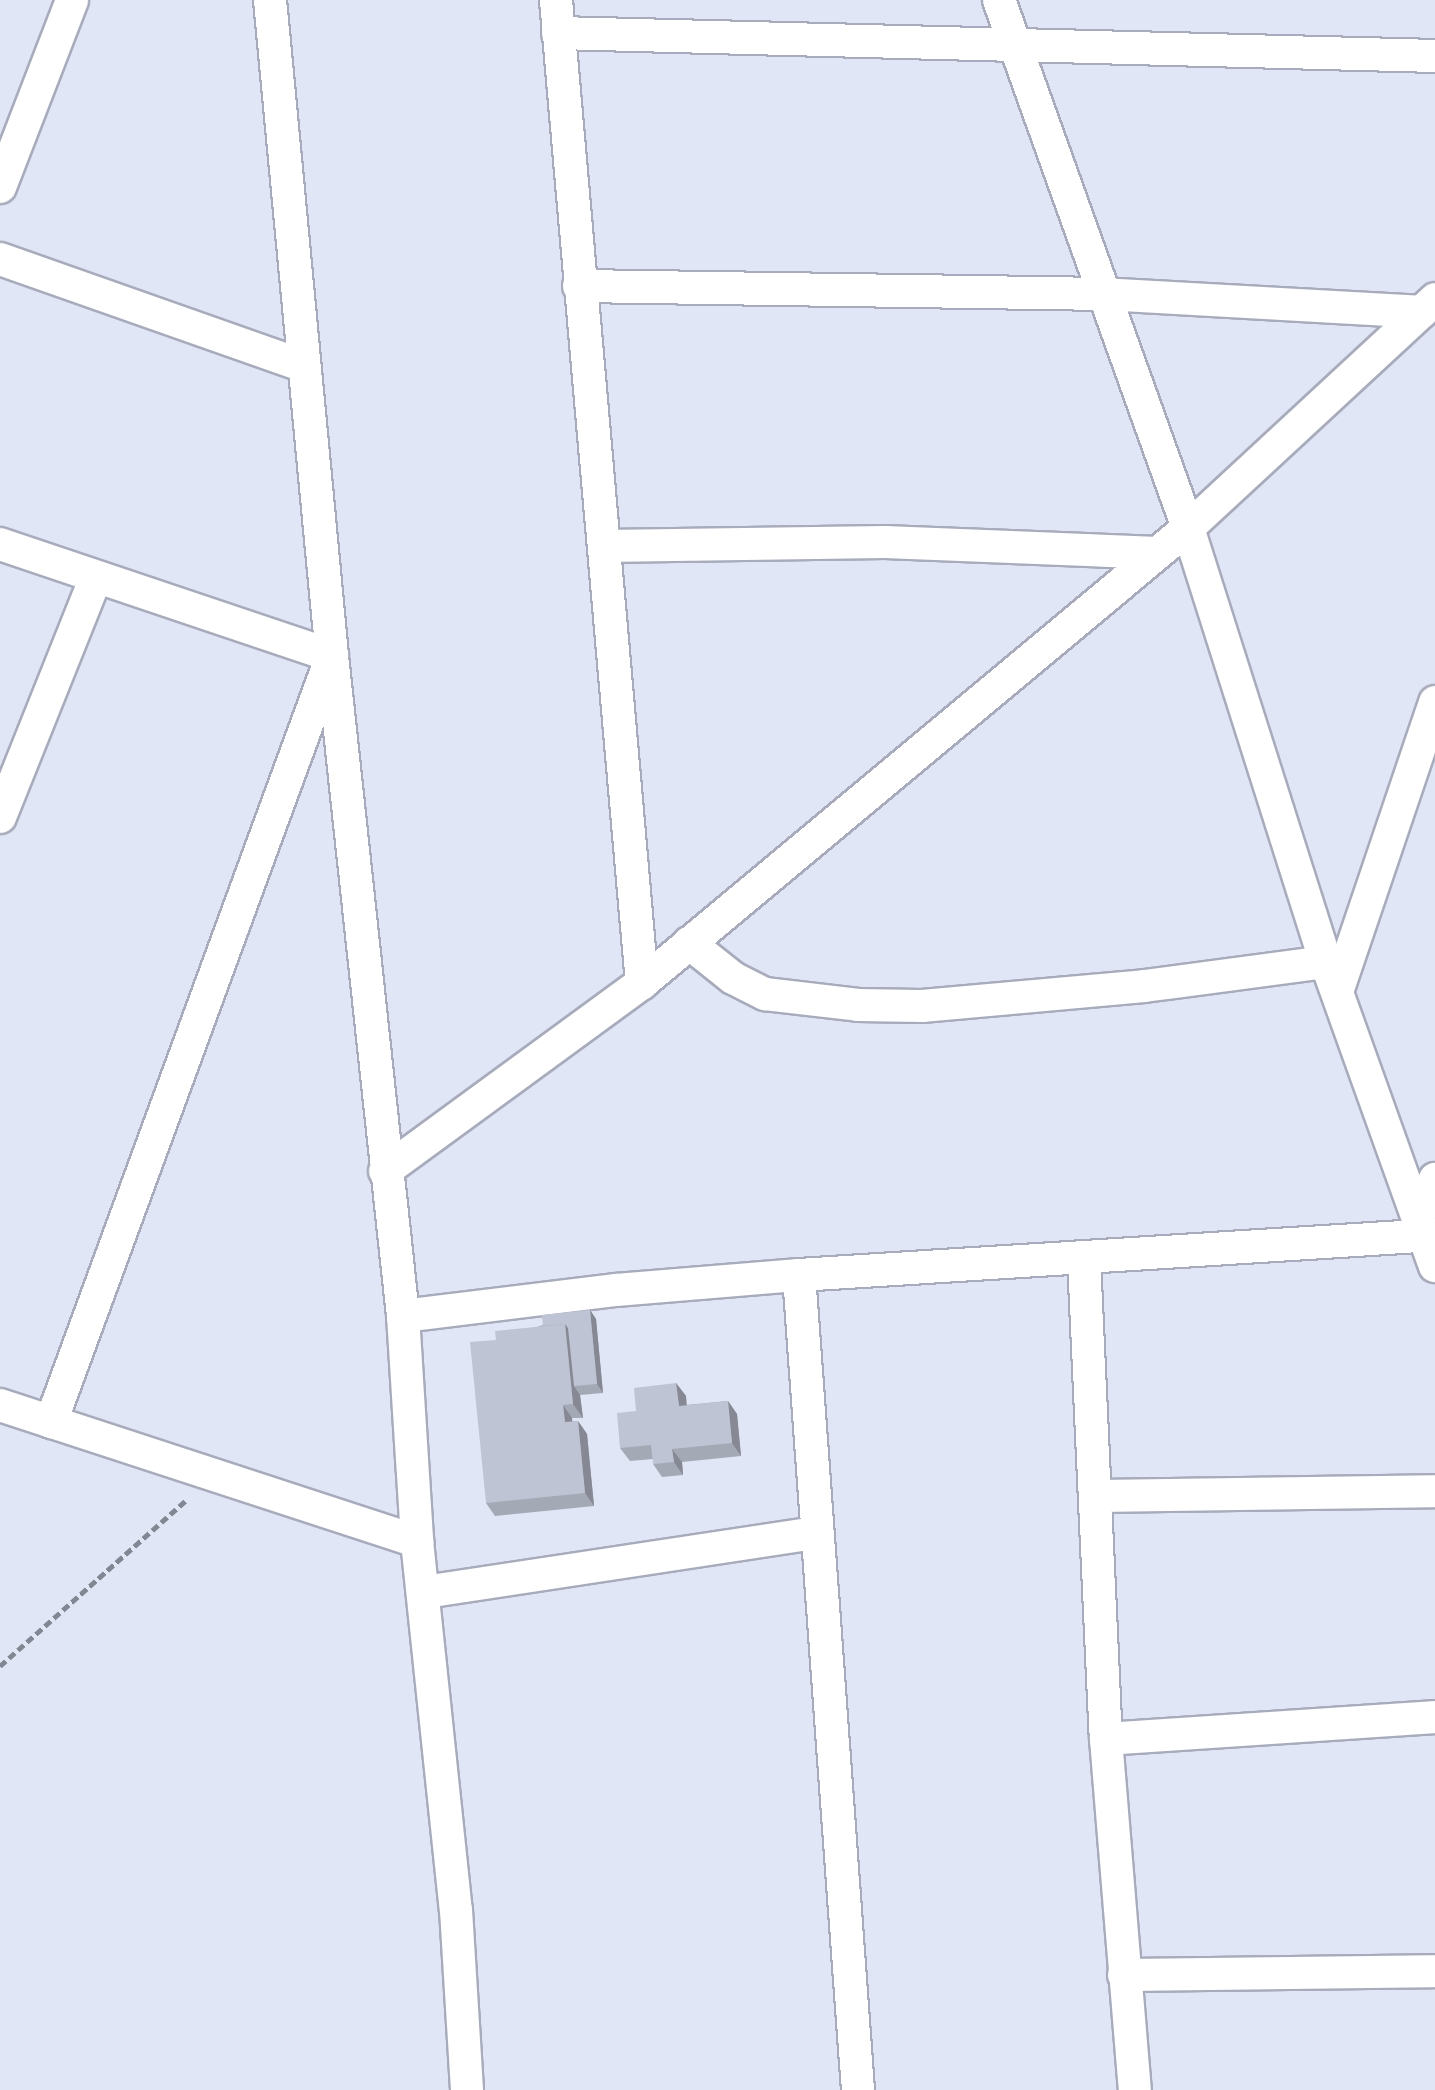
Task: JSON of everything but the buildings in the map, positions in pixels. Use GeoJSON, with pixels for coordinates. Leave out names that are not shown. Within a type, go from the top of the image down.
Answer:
{"type":"FeatureCollection","features":[{"type":"Feature","properties":{"kind":"street"},"geometry":{"type":"LineString","coordinates":[[0,187],[72,0]]}},
{"type":"Feature","properties":{"kind":"street"},"geometry":{"type":"LineString","coordinates":[[270,0],[332,656],[403,1316],[417,1541],[425,1592],[456,1910],[467,2090]]}},
{"type":"Feature","properties":{"kind":"street"},"geometry":{"type":"LineString","coordinates":[[556,0],[642,983]]}},
{"type":"Feature","properties":{"kind":"street"},"geometry":{"type":"LineString","coordinates":[[999,0],[1188,528],[1332,976],[1426,1229],[1435,1266]]}},
{"type":"Feature","properties":{"kind":"street"},"geometry":{"type":"LineString","coordinates":[[558,33],[1013,42],[1435,56]]}},
{"type":"Feature","properties":{"kind":"street"},"geometry":{"type":"LineString","coordinates":[[0,259],[304,366]]}},
{"type":"Feature","properties":{"kind":"street"},"geometry":{"type":"LineString","coordinates":[[579,286],[1103,294],[1428,305]]}},
{"type":"Feature","properties":{"kind":"street"},"geometry":{"type":"LineString","coordinates":[[385,1171],[642,983],[1188,528],[1428,305]]}},
{"type":"Feature","properties":{"kind":"street"},"geometry":{"type":"LineString","coordinates":[[604,546],[885,542],[1158,553]]}},
{"type":"Feature","properties":{"kind":"street"},"geometry":{"type":"LineString","coordinates":[[0,544],[332,656]]}},
{"type":"Feature","properties":{"kind":"street"},"geometry":{"type":"LineString","coordinates":[[0,817],[96,577]]}},
{"type":"Feature","properties":{"kind":"street"},"geometry":{"type":"LineString","coordinates":[[51,1422],[332,656]]}},
{"type":"Feature","properties":{"kind":"street"},"geometry":{"type":"LineString","coordinates":[[1332,976],[1435,702]]}},
{"type":"Feature","properties":{"kind":"street"},"geometry":{"type":"LineString","coordinates":[[689,943],[733,978],[765,994],[858,1005],[922,1006],[1112,989],[1332,976]]}},
{"type":"Feature","properties":{"kind":"street"},"geometry":{"type":"LineString","coordinates":[[1426,1229],[1435,1179]]}},
{"type":"Feature","properties":{"kind":"street"},"geometry":{"type":"LineString","coordinates":[[403,1316],[616,1290],[799,1275],[1084,1259],[1426,1229]]}},
{"type":"Feature","properties":{"kind":"street"},"geometry":{"type":"LineString","coordinates":[[1084,1259],[1106,1739],[1135,2090]]}},
{"type":"Feature","properties":{"kind":"street"},"geometry":{"type":"LineString","coordinates":[[799,1275],[858,2090]]}},
{"type":"Feature","properties":{"kind":"street"},"geometry":{"type":"LineString","coordinates":[[0,1405],[417,1541]]}},
{"type":"Feature","properties":{"kind":"street"},"geometry":{"type":"LineString","coordinates":[[1096,1496],[1435,1491]]}},
{"type":"Feature","properties":{"kind":"street"},"geometry":{"type":"LineString","coordinates":[[425,1592],[816,1533]]}},
{"type":"Feature","properties":{"kind":"street"},"geometry":{"type":"LineString","coordinates":[[1106,1739],[1435,1717]]}},
{"type":"Feature","properties":{"kind":"street"},"geometry":{"type":"LineString","coordinates":[[1124,1975],[1435,1971]]}},
{"type":"Feature","properties":{"kind":"path"},"geometry":{"type":"LineString","coordinates":[[0,1666],[214,1476]]}}]}
